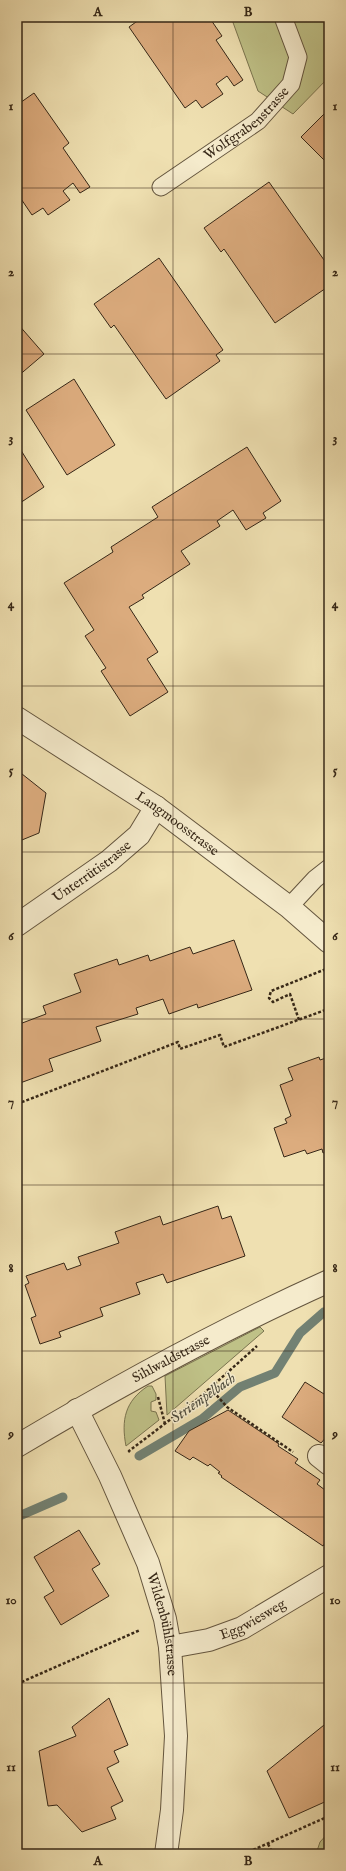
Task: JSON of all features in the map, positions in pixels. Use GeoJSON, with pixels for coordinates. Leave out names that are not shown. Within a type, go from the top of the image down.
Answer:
{"type":"FeatureCollection","features":[{"type":"Feature","properties":{"kind":"street","name":"Langmoosstrasse"},"geometry":{"type":"LineString","coordinates":[[17,718],[156,807],[289,907],[329,942]]}},
{"type":"Feature","properties":{"kind":"street","name":"Unterrütistrasse"},"geometry":{"type":"LineString","coordinates":[[17,925],[109,861],[138,835],[156,807]]}},
{"type":"Feature","properties":{"kind":"street","name":"Sihlwaldstrasse"},"geometry":{"type":"LineString","coordinates":[[17,1446],[77,1410],[224,1331],[284,1301],[329,1281]]}},
{"type":"Feature","properties":{"kind":"street","name":"Wildenbühlstrasse"},"geometry":{"type":"LineString","coordinates":[[77,1410],[110,1476],[148,1563],[165,1619],[170,1647],[176,1736],[172,1810],[166,1854]]}},
{"type":"Feature","properties":{"kind":"street","name":"Eggwiesweg"},"geometry":{"type":"LineString","coordinates":[[170,1647],[209,1640],[242,1628],[329,1576]]}},
{"type":"Feature","properties":{"kind":"lane","name":"Wolfgrabenstrasse"},"geometry":{"type":"LineString","coordinates":[[161,187],[258,121],[291,84],[298,57],[283,17]]}},
{"type":"Feature","properties":{"kind":"lane"},"geometry":{"type":"LineString","coordinates":[[289,907],[315,879],[329,868]]}},
{"type":"Feature","properties":{"kind":"path"},"geometry":{"type":"LineString","coordinates":[[299,1020],[290,994],[273,1002],[269,998],[271,990],[329,968]]}},
{"type":"Feature","properties":{"kind":"path"},"geometry":{"type":"LineString","coordinates":[[17,1104],[178,1042],[180,1049],[220,1035],[224,1047],[328,1009],[329,1011]]}},
{"type":"Feature","properties":{"kind":"path"},"geometry":{"type":"LineString","coordinates":[[129,1451],[210,1388],[260,1344]]}},
{"type":"Feature","properties":{"kind":"path"},"geometry":{"type":"LineString","coordinates":[[210,1388],[227,1407],[306,1462],[324,1460]]}},
{"type":"Feature","properties":{"kind":"path"},"geometry":{"type":"LineString","coordinates":[[17,1684],[165,1619]]}},
{"type":"Feature","properties":{"kind":"path"},"geometry":{"type":"LineString","coordinates":[[244,1854],[329,1816]]}},
{"type":"Feature","properties":{"kind":"path"},"geometry":{"type":"LineString","coordinates":[[268,1844],[273,1854]]}},
{"type":"Feature","properties":{"kind":"green space"},"geometry":{"type":"Polygon","coordinates":[[[231,17],[329,17],[329,77],[293,114],[258,91],[231,17]]]}},
{"type":"Feature","properties":{"kind":"green space"},"geometry":{"type":"Polygon","coordinates":[[[260,1327],[264,1331],[167,1415],[165,1376],[260,1327]]]}},
{"type":"Feature","properties":{"kind":"green space"},"geometry":{"type":"Polygon","coordinates":[[[148,1386],[152,1386],[156,1394],[156,1400],[151,1402],[151,1411],[156,1412],[159,1420],[126,1446],[124,1428],[126,1412],[134,1398],[148,1386]]]}},
{"type":"Feature","properties":{"kind":"green space"},"geometry":{"type":"Polygon","coordinates":[[[329,1832],[329,1854],[316,1854],[320,1842],[329,1832]]]}},
{"type":"Feature","properties":{"kind":"building"},"geometry":{"type":"Polygon","coordinates":[[[143,17],[209,17],[222,36],[216,40],[243,80],[234,86],[227,76],[216,84],[223,94],[202,108],[196,100],[185,108],[129,27],[143,17]]]}},
{"type":"Feature","properties":{"kind":"building"},"geometry":{"type":"Polygon","coordinates":[[[34,93],[69,143],[63,148],[90,187],[80,193],[73,183],[63,191],[70,200],[48,215],[43,208],[32,215],[17,193],[17,105],[34,93]]]}},
{"type":"Feature","properties":{"kind":"building"},"geometry":{"type":"Polygon","coordinates":[[[329,109],[329,165],[301,137],[329,109]]]}},
{"type":"Feature","properties":{"kind":"building"},"geometry":{"type":"Polygon","coordinates":[[[269,182],[329,267],[329,277],[326,279],[329,286],[275,323],[224,249],[221,252],[204,228],[269,182]]]}},
{"type":"Feature","properties":{"kind":"building"},"geometry":{"type":"Polygon","coordinates":[[[159,258],[223,350],[216,355],[220,361],[166,399],[114,325],[111,328],[94,304],[159,258]]]}},
{"type":"Feature","properties":{"kind":"building"},"geometry":{"type":"Polygon","coordinates":[[[17,323],[44,354],[17,377],[17,323]]]}},
{"type":"Feature","properties":{"kind":"building"},"geometry":{"type":"Polygon","coordinates":[[[74,379],[115,445],[67,475],[26,410],[74,379]]]}},
{"type":"Feature","properties":{"kind":"building"},"geometry":{"type":"Polygon","coordinates":[[[17,444],[44,487],[17,505],[17,444]]]}},
{"type":"Feature","properties":{"kind":"building"},"geometry":{"type":"Polygon","coordinates":[[[247,447],[281,501],[263,513],[266,518],[246,530],[233,510],[217,521],[220,526],[181,551],[190,564],[142,595],[144,598],[129,607],[158,652],[147,659],[168,692],[130,716],[101,671],[106,668],[85,636],[94,630],[64,583],[113,552],[111,547],[158,517],[152,507],[247,447]]]}},
{"type":"Feature","properties":{"kind":"building"},"geometry":{"type":"Polygon","coordinates":[[[17,770],[46,793],[39,833],[17,842],[17,770]]]}},
{"type":"Feature","properties":{"kind":"building"},"geometry":{"type":"Polygon","coordinates":[[[234,940],[252,990],[198,1008],[197,1004],[169,1014],[163,999],[136,1008],[138,1014],[96,1027],[101,1041],[49,1059],[53,1071],[20,1083],[17,1075],[17,1025],[46,1014],[43,1006],[81,992],[74,974],[117,959],[119,965],[148,955],[150,961],[190,947],[193,954],[234,940]]]}},
{"type":"Feature","properties":{"kind":"building"},"geometry":{"type":"Polygon","coordinates":[[[319,1057],[320,1060],[329,1057],[329,1151],[323,1153],[322,1149],[307,1154],[305,1150],[284,1157],[274,1128],[287,1123],[285,1119],[291,1116],[280,1085],[293,1080],[288,1068],[319,1057]]]}},
{"type":"Feature","properties":{"kind":"building"},"geometry":{"type":"Polygon","coordinates":[[[218,1206],[222,1219],[231,1216],[245,1256],[167,1283],[163,1274],[136,1283],[140,1294],[100,1308],[103,1316],[59,1332],[61,1337],[40,1344],[31,1318],[36,1316],[25,1285],[29,1283],[26,1276],[64,1263],[67,1270],[81,1265],[78,1257],[119,1243],[115,1232],[160,1216],[163,1225],[218,1206]]]}},
{"type":"Feature","properties":{"kind":"building"},"geometry":{"type":"Polygon","coordinates":[[[305,1382],[324,1394],[327,1389],[329,1390],[329,1434],[321,1443],[282,1417],[305,1382]]]}},
{"type":"Feature","properties":{"kind":"building"},"geometry":{"type":"Polygon","coordinates":[[[228,1410],[279,1444],[278,1446],[298,1459],[295,1463],[320,1480],[317,1484],[329,1493],[329,1537],[323,1546],[221,1477],[222,1476],[218,1473],[220,1472],[210,1464],[208,1466],[193,1457],[190,1460],[175,1451],[189,1431],[228,1410]]]}},
{"type":"Feature","properties":{"kind":"building"},"geometry":{"type":"Polygon","coordinates":[[[79,1530],[100,1564],[92,1569],[109,1596],[61,1625],[44,1597],[54,1591],[34,1557],[79,1530]]]}},
{"type":"Feature","properties":{"kind":"building"},"geometry":{"type":"Polygon","coordinates":[[[109,1698],[128,1745],[114,1751],[119,1762],[107,1768],[123,1801],[111,1807],[116,1819],[82,1832],[57,1805],[48,1806],[39,1751],[76,1736],[72,1727],[109,1698]]]}},
{"type":"Feature","properties":{"kind":"building"},"geometry":{"type":"Polygon","coordinates":[[[329,1721],[329,1800],[289,1818],[267,1771],[329,1721]]]}},
{"type":"Feature","properties":{"kind":"waterway","name":"Striempelbach"},"geometry":{"type":"LineString","coordinates":[[139,1456],[202,1419],[240,1387],[275,1373],[300,1333],[324,1312],[329,1311]]}},
{"type":"Feature","properties":{"kind":"waterway","name":"Striempelbach"},"geometry":{"type":"LineString","coordinates":[[17,1517],[63,1497]]}}]}
